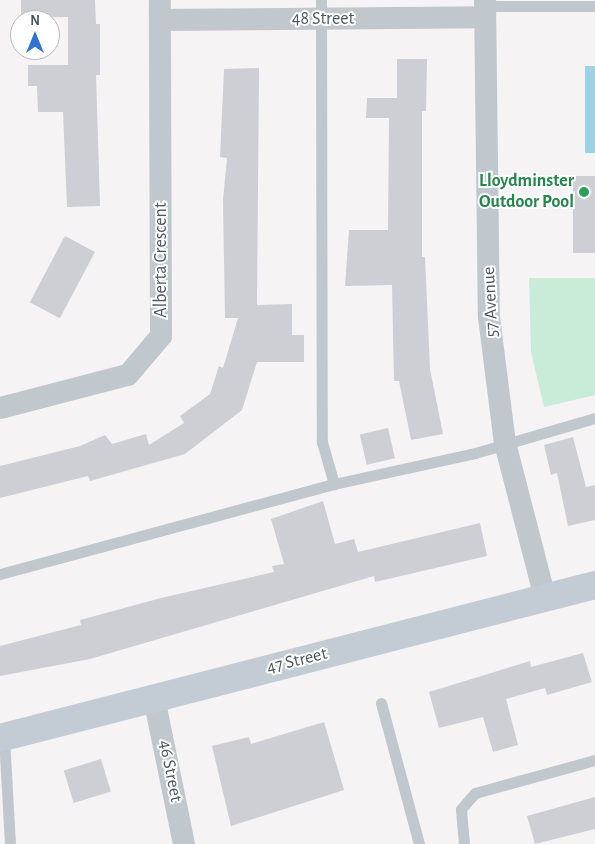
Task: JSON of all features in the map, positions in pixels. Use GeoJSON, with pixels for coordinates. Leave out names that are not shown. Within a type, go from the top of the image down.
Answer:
{"type":"FeatureCollection","features":[{"type":"Feature","properties":{"kind":"street","name":"48 Street"},"geometry":{"type":"LineString","coordinates":[[160,10],[485,8]]}},
{"type":"Feature","properties":{"kind":"street","name":"57 Avenue"},"geometry":{"type":"LineString","coordinates":[[485,8],[489,316],[505,443],[545,598]]}},
{"type":"Feature","properties":{"kind":"street","name":"Alberta Crescent"},"geometry":{"type":"LineString","coordinates":[[0,408],[128,375],[162,336],[160,10]]}},
{"type":"Feature","properties":{"kind":"street","name":"47 Street"},"geometry":{"type":"LineString","coordinates":[[2,737],[595,585]]}},
{"type":"Feature","properties":{"kind":"street","name":"46 Street"},"geometry":{"type":"LineString","coordinates":[[154,698],[184,844]]}},
{"type":"Feature","properties":{"kind":"lane"},"geometry":{"type":"LineString","coordinates":[[485,8],[595,6]]}},
{"type":"Feature","properties":{"kind":"lane"},"geometry":{"type":"LineString","coordinates":[[321,9],[322,442],[334,484]]}},
{"type":"Feature","properties":{"kind":"lane"},"geometry":{"type":"LineString","coordinates":[[0,574],[334,484],[475,453],[595,418]]}},
{"type":"Feature","properties":{"kind":"lane"},"geometry":{"type":"LineString","coordinates":[[381,703],[418,844]]}},
{"type":"Feature","properties":{"kind":"lane"},"geometry":{"type":"LineString","coordinates":[[2,737],[10,844]]}},
{"type":"Feature","properties":{"kind":"lane"},"geometry":{"type":"LineString","coordinates":[[464,844],[461,809],[475,793],[595,760]]}},
{"type":"Feature","properties":{"kind":"green space"},"geometry":{"type":"Polygon","coordinates":[[[529,278],[595,278],[595,395],[544,407],[531,352],[529,278]]]}},
{"type":"Feature","properties":{"kind":"water"},"geometry":{"type":"Polygon","coordinates":[[[585,66],[595,66],[595,153],[585,153],[585,66]]]}},
{"type":"Feature","properties":{"kind":"building"},"geometry":{"type":"Polygon","coordinates":[[[21,0],[95,0],[96,24],[100,24],[100,75],[96,75],[100,206],[67,207],[63,112],[38,112],[37,86],[28,86],[28,65],[68,65],[68,17],[60,17],[60,10],[21,10],[21,0]]]}},
{"type":"Feature","properties":{"kind":"building"},"geometry":{"type":"Polygon","coordinates":[[[397,59],[427,59],[426,111],[422,111],[422,257],[425,257],[430,369],[443,434],[411,440],[399,381],[394,381],[392,285],[345,286],[349,230],[388,230],[389,118],[366,118],[367,98],[397,98],[397,59]]]}},
{"type":"Feature","properties":{"kind":"building"},"geometry":{"type":"Polygon","coordinates":[[[259,68],[257,305],[292,304],[292,335],[304,335],[304,362],[257,362],[242,410],[185,454],[90,481],[88,476],[0,498],[0,466],[80,446],[105,435],[112,444],[146,434],[149,445],[184,423],[180,416],[210,394],[219,366],[223,368],[238,318],[225,318],[223,200],[227,158],[220,157],[224,69],[259,68]]]}},
{"type":"Feature","properties":{"kind":"building"},"geometry":{"type":"Polygon","coordinates":[[[573,176],[595,176],[595,253],[573,253],[573,176]]]}},
{"type":"Feature","properties":{"kind":"building"},"geometry":{"type":"Polygon","coordinates":[[[65,236],[95,252],[60,318],[30,302],[65,236]]]}},
{"type":"Feature","properties":{"kind":"building"},"geometry":{"type":"Polygon","coordinates":[[[388,428],[395,458],[367,465],[360,435],[388,428]]]}},
{"type":"Feature","properties":{"kind":"building"},"geometry":{"type":"Polygon","coordinates":[[[573,437],[586,487],[595,485],[595,520],[568,526],[557,473],[551,475],[544,445],[573,437]]]}},
{"type":"Feature","properties":{"kind":"building"},"geometry":{"type":"Polygon","coordinates":[[[323,501],[335,544],[354,539],[358,552],[480,523],[487,556],[375,582],[374,576],[90,659],[0,676],[0,646],[81,625],[80,620],[161,598],[274,572],[272,566],[284,564],[271,519],[323,501]]]}},
{"type":"Feature","properties":{"kind":"building"},"geometry":{"type":"Polygon","coordinates":[[[583,653],[592,682],[547,695],[545,688],[506,699],[518,745],[493,752],[483,717],[439,728],[429,692],[530,661],[531,667],[583,653]]]}},
{"type":"Feature","properties":{"kind":"building"},"geometry":{"type":"Polygon","coordinates":[[[324,722],[344,790],[231,826],[212,746],[249,737],[251,744],[324,722]]]}},
{"type":"Feature","properties":{"kind":"building"},"geometry":{"type":"Polygon","coordinates":[[[101,759],[111,792],[74,803],[64,770],[101,759]]]}},
{"type":"Feature","properties":{"kind":"building"},"geometry":{"type":"Polygon","coordinates":[[[595,797],[595,829],[535,844],[527,816],[595,797]]]}},
{"type":"Feature","properties":{"kind":"place","name":"Lloydminster Outdoor Pool"},"geometry":{"type":"Point","coordinates":[584,192]}}]}
